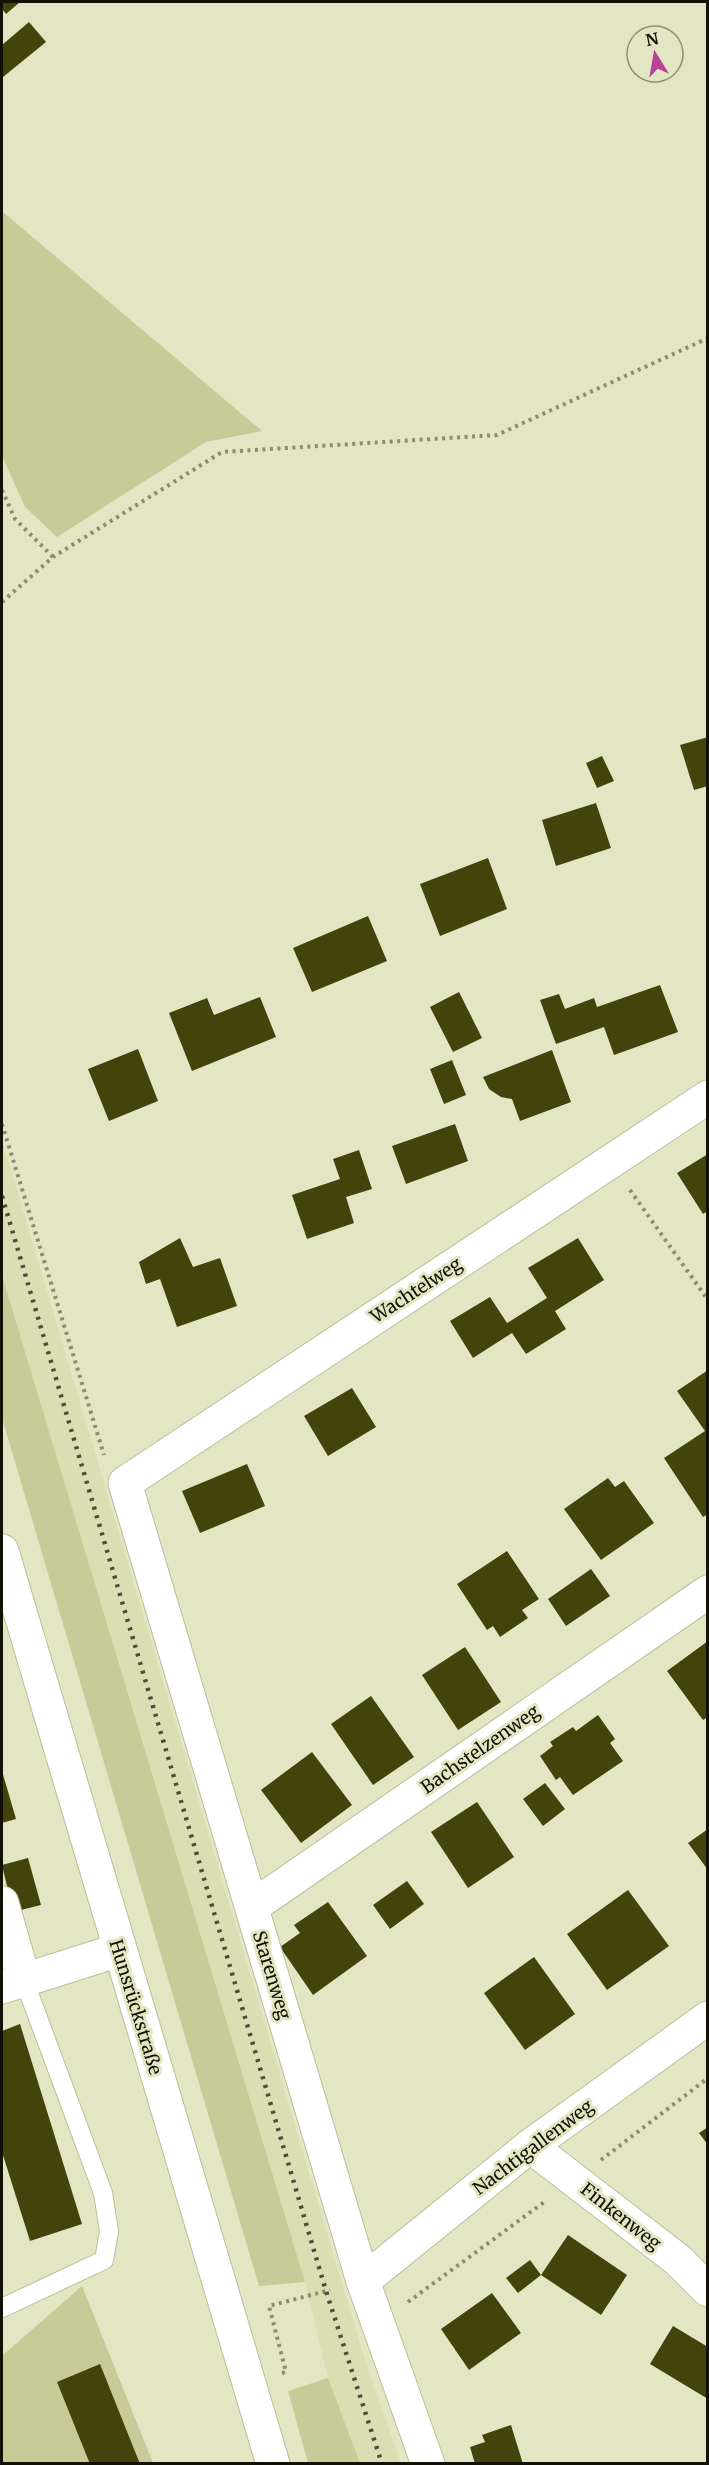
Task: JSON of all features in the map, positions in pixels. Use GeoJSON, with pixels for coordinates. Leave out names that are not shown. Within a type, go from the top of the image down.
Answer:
{"type":"FeatureCollection","features":[{"type":"Feature","properties":{"kind":"street","name":"Wachtelweg"},"geometry":{"type":"LineString","coordinates":[[125,1483],[708,1098]]}},
{"type":"Feature","properties":{"kind":"street","name":"Starenweg"},"geometry":{"type":"LineString","coordinates":[[125,1483],[363,2280],[428,2463]]}},
{"type":"Feature","properties":{"kind":"street","name":"Hunsrückstraße"},"geometry":{"type":"LineString","coordinates":[[2,1551],[273,2463]]}},
{"type":"Feature","properties":{"kind":"street","name":"Bachstelzenweg"},"geometry":{"type":"LineString","coordinates":[[252,1907],[708,1592]]}},
{"type":"Feature","properties":{"kind":"street"},"geometry":{"type":"LineString","coordinates":[[2,1903],[13,1983],[119,1950]]}},
{"type":"Feature","properties":{"kind":"street","name":"Nachtigallenweg"},"geometry":{"type":"LineString","coordinates":[[363,2280],[531,2146],[708,2018]]}},
{"type":"Feature","properties":{"kind":"street","name":"Finkenweg"},"geometry":{"type":"LineString","coordinates":[[531,2146],[678,2260],[708,2290]]}},
{"type":"Feature","properties":{"kind":"lane"},"geometry":{"type":"LineString","coordinates":[[2,2308],[104,2260],[109,2231],[103,2193],[13,1983]]}},
{"type":"Feature","properties":{"kind":"path"},"geometry":{"type":"LineString","coordinates":[[2,602],[53,556],[222,452],[497,435],[708,338]]}},
{"type":"Feature","properties":{"kind":"path"},"geometry":{"type":"LineString","coordinates":[[2,490],[15,519],[53,556]]}},
{"type":"Feature","properties":{"kind":"path"},"geometry":{"type":"LineString","coordinates":[[2,1124],[110,1473],[125,1483]]}},
{"type":"Feature","properties":{"kind":"path"},"geometry":{"type":"LineString","coordinates":[[612,1161],[708,1300]]}},
{"type":"Feature","properties":{"kind":"path"},"geometry":{"type":"LineString","coordinates":[[249,2382],[286,2372],[268,2306],[363,2280]]}},
{"type":"Feature","properties":{"kind":"shaded area"},"geometry":{"type":"Polygon","coordinates":[[[2,211],[262,431],[206,442],[57,537],[25,507],[2,456],[2,211]]]}},
{"type":"Feature","properties":{"kind":"shaded area"},"geometry":{"type":"Polygon","coordinates":[[[2,1140],[367,2367],[401,2463],[360,2463],[328,2378],[305,2282],[2,1275],[2,1140]]]}},
{"type":"Feature","properties":{"kind":"shaded area"},"geometry":{"type":"Polygon","coordinates":[[[2,1275],[305,2282],[259,2286],[2,1418],[2,1275]]]}},
{"type":"Feature","properties":{"kind":"shaded area"},"geometry":{"type":"Polygon","coordinates":[[[82,2286],[153,2463],[2,2463],[2,2356],[82,2286]]]}},
{"type":"Feature","properties":{"kind":"shaded area"},"geometry":{"type":"Polygon","coordinates":[[[328,2378],[360,2463],[308,2463],[288,2391],[328,2378]]]}},
{"type":"Feature","properties":{"kind":"building"},"geometry":{"type":"Polygon","coordinates":[[[2,2],[20,2],[6,14],[2,9],[2,2]]]}},
{"type":"Feature","properties":{"kind":"building"},"geometry":{"type":"Polygon","coordinates":[[[29,22],[46,42],[3,77],[2,45],[29,22]]]}},
{"type":"Feature","properties":{"kind":"building"},"geometry":{"type":"Polygon","coordinates":[[[708,737],[708,786],[694,790],[680,745],[708,737]]]}},
{"type":"Feature","properties":{"kind":"building"},"geometry":{"type":"Polygon","coordinates":[[[602,756],[614,781],[597,788],[586,763],[602,756]]]}},
{"type":"Feature","properties":{"kind":"building"},"geometry":{"type":"Polygon","coordinates":[[[596,803],[611,848],[556,866],[542,820],[596,803]]]}},
{"type":"Feature","properties":{"kind":"building"},"geometry":{"type":"Polygon","coordinates":[[[488,858],[507,909],[440,936],[420,884],[488,858]]]}},
{"type":"Feature","properties":{"kind":"building"},"geometry":{"type":"Polygon","coordinates":[[[368,916],[387,961],[312,992],[293,948],[368,916]]]}},
{"type":"Feature","properties":{"kind":"building"},"geometry":{"type":"Polygon","coordinates":[[[660,985],[678,1032],[614,1055],[604,1027],[556,1044],[540,1000],[559,994],[565,1009],[594,998],[597,1007],[660,985]]]}},
{"type":"Feature","properties":{"kind":"building"},"geometry":{"type":"Polygon","coordinates":[[[459,992],[482,1038],[453,1052],[430,1007],[459,992]]]}},
{"type":"Feature","properties":{"kind":"building"},"geometry":{"type":"Polygon","coordinates":[[[260,997],[276,1037],[192,1071],[169,1013],[207,998],[214,1015],[260,997]]]}},
{"type":"Feature","properties":{"kind":"building"},"geometry":{"type":"Polygon","coordinates":[[[138,1049],[158,1101],[109,1121],[88,1069],[138,1049]]]}},
{"type":"Feature","properties":{"kind":"building"},"geometry":{"type":"Polygon","coordinates":[[[552,1050],[571,1102],[520,1121],[512,1099],[501,1097],[489,1089],[483,1077],[552,1050]]]}},
{"type":"Feature","properties":{"kind":"building"},"geometry":{"type":"Polygon","coordinates":[[[452,1060],[466,1095],[444,1104],[430,1069],[452,1060]]]}},
{"type":"Feature","properties":{"kind":"building"},"geometry":{"type":"Polygon","coordinates":[[[455,1124],[468,1161],[406,1184],[392,1146],[455,1124]]]}},
{"type":"Feature","properties":{"kind":"building"},"geometry":{"type":"Polygon","coordinates":[[[359,1150],[372,1189],[346,1197],[354,1223],[307,1239],[292,1195],[340,1179],[333,1159],[359,1150]]]}},
{"type":"Feature","properties":{"kind":"building"},"geometry":{"type":"Polygon","coordinates":[[[708,1154],[708,1211],[703,1214],[677,1173],[708,1154]]]}},
{"type":"Feature","properties":{"kind":"building"},"geometry":{"type":"Polygon","coordinates":[[[180,1238],[193,1267],[220,1258],[237,1306],[177,1327],[160,1279],[146,1284],[139,1262],[180,1238]]]}},
{"type":"Feature","properties":{"kind":"building"},"geometry":{"type":"Polygon","coordinates":[[[578,1238],[604,1280],[555,1311],[566,1329],[526,1354],[512,1333],[473,1358],[450,1321],[490,1297],[507,1323],[547,1298],[528,1268],[578,1238]]]}},
{"type":"Feature","properties":{"kind":"building"},"geometry":{"type":"Polygon","coordinates":[[[708,1370],[708,1514],[703,1517],[664,1458],[705,1431],[677,1391],[708,1370]]]}},
{"type":"Feature","properties":{"kind":"building"},"geometry":{"type":"Polygon","coordinates":[[[352,1388],[376,1427],[328,1456],[304,1416],[352,1388]]]}},
{"type":"Feature","properties":{"kind":"building"},"geometry":{"type":"Polygon","coordinates":[[[247,1464],[265,1506],[200,1533],[182,1491],[247,1464]]]}},
{"type":"Feature","properties":{"kind":"building"},"geometry":{"type":"Polygon","coordinates":[[[608,1478],[615,1487],[624,1481],[654,1523],[601,1560],[564,1509],[608,1478]]]}},
{"type":"Feature","properties":{"kind":"building"},"geometry":{"type":"Polygon","coordinates":[[[507,1551],[539,1599],[522,1610],[528,1618],[500,1637],[493,1626],[487,1630],[457,1584],[507,1551]]]}},
{"type":"Feature","properties":{"kind":"building"},"geometry":{"type":"Polygon","coordinates":[[[591,1569],[610,1596],[566,1626],[548,1599],[591,1569]]]}},
{"type":"Feature","properties":{"kind":"building"},"geometry":{"type":"Polygon","coordinates":[[[708,1641],[708,1717],[703,1720],[667,1671],[708,1641]]]}},
{"type":"Feature","properties":{"kind":"building"},"geometry":{"type":"Polygon","coordinates":[[[465,1647],[501,1702],[458,1730],[422,1675],[465,1647]]]}},
{"type":"Feature","properties":{"kind":"building"},"geometry":{"type":"Polygon","coordinates":[[[371,1696],[414,1757],[373,1785],[331,1724],[371,1696]]]}},
{"type":"Feature","properties":{"kind":"building"},"geometry":{"type":"Polygon","coordinates":[[[598,1715],[615,1739],[610,1743],[623,1761],[573,1795],[560,1777],[556,1780],[540,1756],[553,1746],[550,1742],[573,1727],[576,1731],[598,1715]]]}},
{"type":"Feature","properties":{"kind":"building"},"geometry":{"type":"Polygon","coordinates":[[[312,1752],[352,1805],[301,1843],[261,1790],[312,1752]]]}},
{"type":"Feature","properties":{"kind":"building"},"geometry":{"type":"Polygon","coordinates":[[[2,1771],[16,1819],[2,1823],[2,1771]]]}},
{"type":"Feature","properties":{"kind":"building"},"geometry":{"type":"Polygon","coordinates":[[[545,1783],[565,1809],[543,1826],[523,1799],[545,1783]]]}},
{"type":"Feature","properties":{"kind":"building"},"geometry":{"type":"Polygon","coordinates":[[[477,1802],[514,1857],[468,1888],[431,1832],[477,1802]]]}},
{"type":"Feature","properties":{"kind":"building"},"geometry":{"type":"Polygon","coordinates":[[[708,1829],[708,1870],[688,1843],[708,1829]]]}},
{"type":"Feature","properties":{"kind":"building"},"geometry":{"type":"Polygon","coordinates":[[[28,1858],[41,1905],[13,1912],[2,1865],[28,1858]]]}},
{"type":"Feature","properties":{"kind":"building"},"geometry":{"type":"Polygon","coordinates":[[[407,1881],[424,1904],[390,1929],[373,1905],[407,1881]]]}},
{"type":"Feature","properties":{"kind":"building"},"geometry":{"type":"Polygon","coordinates":[[[628,1890],[669,1946],[607,1990],[567,1934],[628,1890]]]}},
{"type":"Feature","properties":{"kind":"building"},"geometry":{"type":"Polygon","coordinates":[[[328,1902],[367,1956],[313,1995],[280,1947],[300,1933],[294,1925],[328,1902]]]}},
{"type":"Feature","properties":{"kind":"building"},"geometry":{"type":"Polygon","coordinates":[[[534,1957],[575,2014],[525,2050],[484,1993],[534,1957]]]}},
{"type":"Feature","properties":{"kind":"building"},"geometry":{"type":"Polygon","coordinates":[[[20,2024],[82,2224],[30,2241],[2,2152],[2,2031],[20,2024]]]}},
{"type":"Feature","properties":{"kind":"building"},"geometry":{"type":"Polygon","coordinates":[[[708,2127],[708,2145],[699,2133],[708,2127]]]}},
{"type":"Feature","properties":{"kind":"building"},"geometry":{"type":"Polygon","coordinates":[[[568,2235],[627,2275],[601,2315],[541,2275],[568,2235]]]}},
{"type":"Feature","properties":{"kind":"building"},"geometry":{"type":"Polygon","coordinates":[[[530,2260],[541,2275],[518,2293],[506,2278],[530,2260]]]}},
{"type":"Feature","properties":{"kind":"building"},"geometry":{"type":"Polygon","coordinates":[[[492,2293],[521,2333],[469,2370],[441,2329],[492,2293]]]}},
{"type":"Feature","properties":{"kind":"building"},"geometry":{"type":"Polygon","coordinates":[[[673,2326],[708,2347],[708,2399],[650,2364],[673,2326]]]}},
{"type":"Feature","properties":{"kind":"building"},"geometry":{"type":"Polygon","coordinates":[[[100,2364],[140,2464],[90,2464],[57,2382],[100,2364]]]}},
{"type":"Feature","properties":{"kind":"building"},"geometry":{"type":"Polygon","coordinates":[[[511,2425],[523,2464],[475,2464],[470,2447],[485,2442],[482,2435],[511,2425]]]}},
{"type":"Feature","properties":{"kind":"railway"},"geometry":{"type":"LineString","coordinates":[[2,1196],[326,2291],[382,2464]]}}]}
